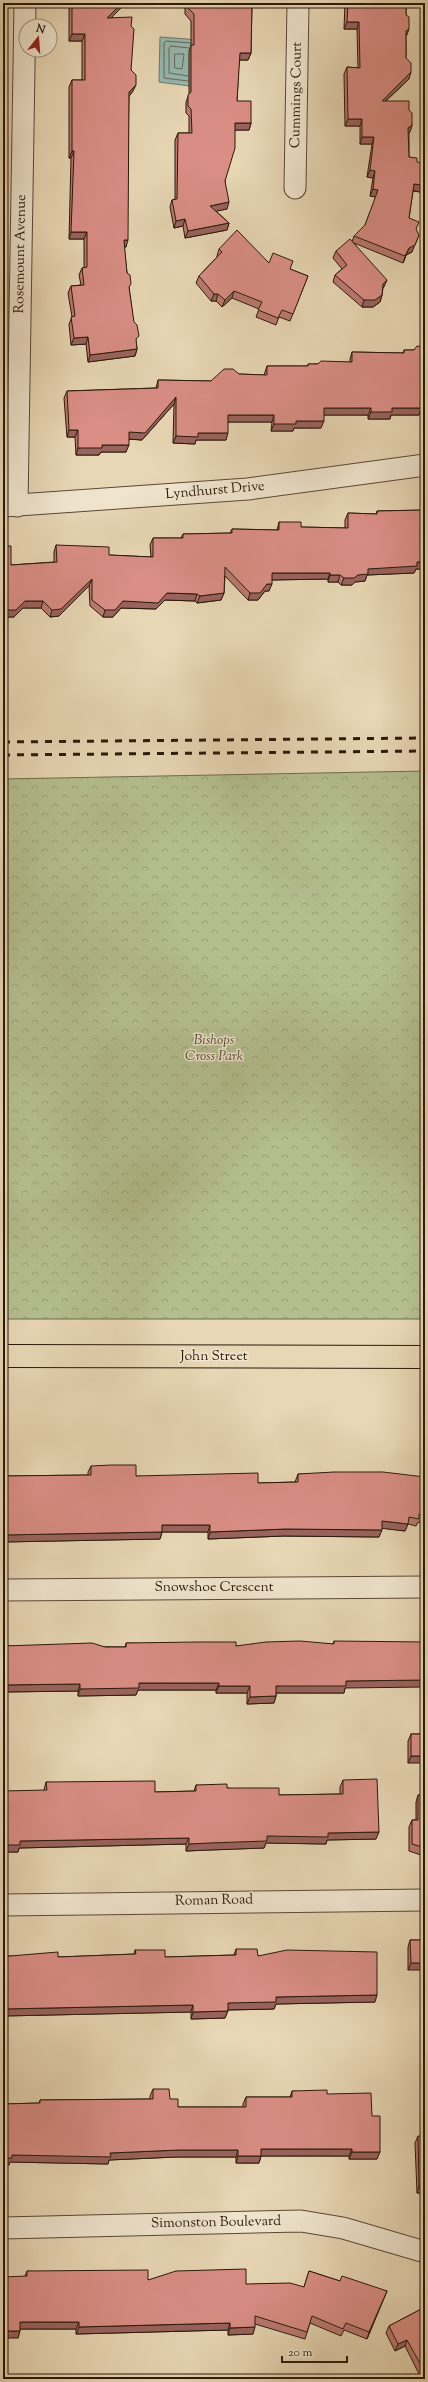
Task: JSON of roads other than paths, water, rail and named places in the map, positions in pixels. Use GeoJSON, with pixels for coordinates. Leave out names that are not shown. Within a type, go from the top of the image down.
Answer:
{"type":"FeatureCollection","features":[{"type":"Feature","properties":{"kind":"main road","name":"John Street"},"geometry":{"type":"LineString","coordinates":[[3,1356],[425,1357]]}},
{"type":"Feature","properties":{"kind":"street","name":"Rosemount Avenue"},"geometry":{"type":"LineString","coordinates":[[10,506],[25,3]]}},
{"type":"Feature","properties":{"kind":"street","name":"Cummings Court"},"geometry":{"type":"LineString","coordinates":[[295,188],[298,3]]}},
{"type":"Feature","properties":{"kind":"street","name":"Lyndhurst Drive"},"geometry":{"type":"LineString","coordinates":[[10,506],[248,489],[425,465]]}},
{"type":"Feature","properties":{"kind":"street","name":"Snowshoe Crescent"},"geometry":{"type":"LineString","coordinates":[[3,1590],[425,1586]]}},
{"type":"Feature","properties":{"kind":"street","name":"Roman Road"},"geometry":{"type":"LineString","coordinates":[[3,1905],[425,1900]]}},
{"type":"Feature","properties":{"kind":"street","name":"Simonston Boulevard"},"geometry":{"type":"LineString","coordinates":[[3,2228],[301,2221],[343,2228],[425,2252]]}},
{"type":"Feature","properties":{"kind":"water"},"geometry":{"type":"Polygon","coordinates":[[[160,37],[201,40],[197,87],[159,82],[160,37]]]}},
{"type":"Feature","properties":{"kind":"railway"},"geometry":{"type":"LineString","coordinates":[[3,742],[425,738]]}},
{"type":"Feature","properties":{"kind":"railway"},"geometry":{"type":"LineString","coordinates":[[3,755],[425,751]]}},
{"type":"Feature","properties":{"kind":"park label","name":"Bishops Cross Park"},"geometry":{"type":"Point","coordinates":[214,1050]}}]}
